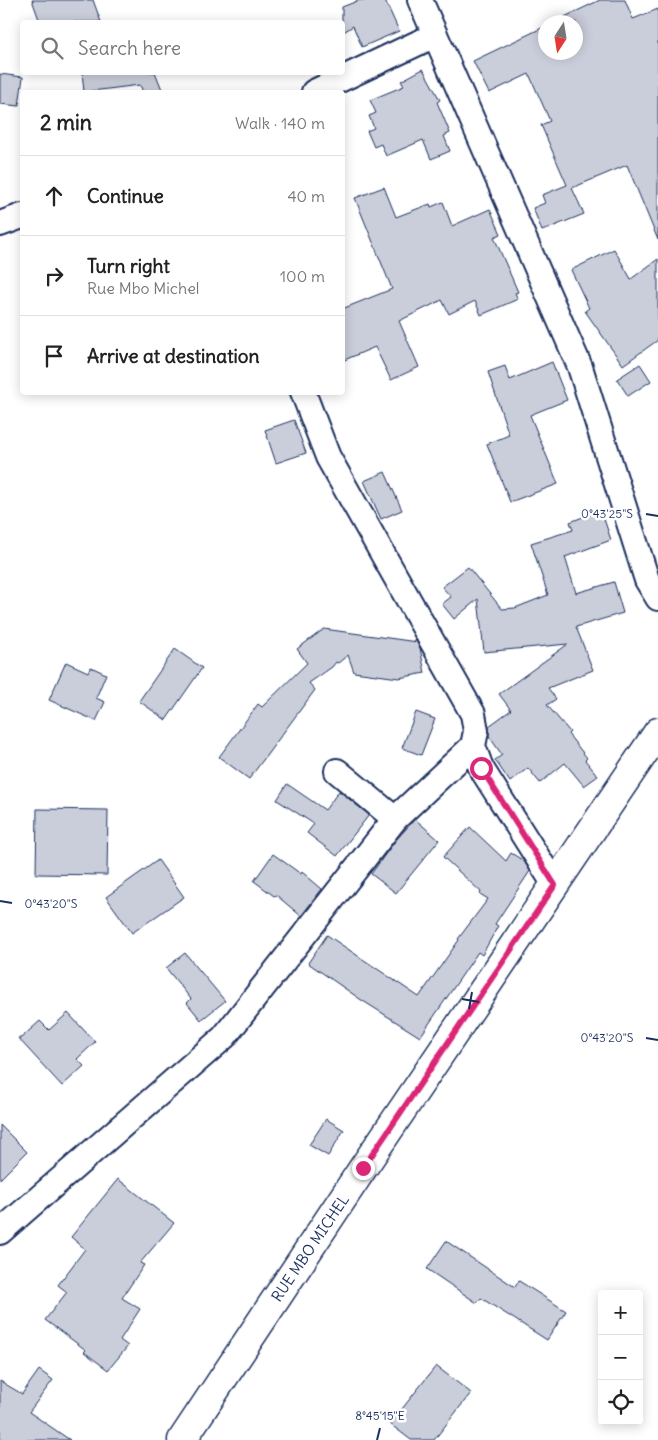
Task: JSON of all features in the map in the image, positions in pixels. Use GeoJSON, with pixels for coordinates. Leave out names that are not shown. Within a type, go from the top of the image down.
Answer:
{"type":"FeatureCollection","features":[{"type":"Feature","properties":{"kind":"street"},"geometry":{"type":"LineString","coordinates":[[420,0],[580,367],[648,580],[658,598]]}},
{"type":"Feature","properties":{"kind":"street"},"geometry":{"type":"LineString","coordinates":[[318,90],[435,35]]}},
{"type":"Feature","properties":{"kind":"street"},"geometry":{"type":"LineString","coordinates":[[0,224],[20,217]]}},
{"type":"Feature","properties":{"kind":"street"},"geometry":{"type":"LineString","coordinates":[[304,395],[328,457],[473,714],[476,731],[473,746],[481,768],[555,885]]}},
{"type":"Feature","properties":{"kind":"street","name":"RUE MBO MICHEL"},"geometry":{"type":"LineString","coordinates":[[182,1440],[658,732]]}},
{"type":"Feature","properties":{"kind":"street"},"geometry":{"type":"LineString","coordinates":[[0,1232],[224,1037],[395,819],[473,746]]}},
{"type":"Feature","properties":{"kind":"street"},"geometry":{"type":"LineString","coordinates":[[337,771],[395,819]]}},
{"type":"Feature","properties":{"kind":"building"},"geometry":{"type":"Polygon","coordinates":[[[32,0],[93,0],[100,20],[39,20],[32,0]]]}},
{"type":"Feature","properties":{"kind":"building"},"geometry":{"type":"Polygon","coordinates":[[[360,0],[385,0],[399,31],[362,47],[353,26],[345,31],[345,20],[342,20],[342,7],[360,0]]]}},
{"type":"Feature","properties":{"kind":"building"},"geometry":{"type":"Polygon","coordinates":[[[600,0],[625,0],[633,19],[658,9],[658,240],[627,165],[572,188],[584,214],[542,231],[533,208],[545,203],[542,195],[567,185],[541,125],[550,121],[529,74],[489,93],[473,61],[538,30],[538,60],[583,60],[583,15],[569,15],[600,0]]]}},
{"type":"Feature","properties":{"kind":"building"},"geometry":{"type":"Polygon","coordinates":[[[423,69],[440,100],[437,102],[450,133],[444,136],[450,151],[431,159],[423,140],[386,156],[381,144],[374,147],[367,131],[374,128],[369,116],[376,113],[370,100],[404,86],[401,81],[423,69]]]}},
{"type":"Feature","properties":{"kind":"building"},"geometry":{"type":"Polygon","coordinates":[[[0,74],[23,77],[19,106],[0,104],[0,74]]]}},
{"type":"Feature","properties":{"kind":"building"},"geometry":{"type":"Polygon","coordinates":[[[82,75],[156,75],[162,90],[142,90],[140,85],[84,90],[82,75]]]}},
{"type":"Feature","properties":{"kind":"building"},"geometry":{"type":"Polygon","coordinates":[[[384,187],[396,217],[430,204],[431,207],[443,202],[452,226],[490,209],[501,234],[494,237],[518,292],[515,293],[518,299],[481,315],[475,301],[449,314],[442,300],[399,321],[419,367],[391,380],[375,347],[345,360],[345,308],[392,289],[355,198],[384,187]]]}},
{"type":"Feature","properties":{"kind":"building"},"geometry":{"type":"Polygon","coordinates":[[[614,249],[631,279],[658,259],[658,340],[623,365],[585,311],[589,308],[571,270],[614,249]]]}},
{"type":"Feature","properties":{"kind":"building"},"geometry":{"type":"Polygon","coordinates":[[[552,362],[567,400],[530,415],[558,484],[510,502],[487,444],[509,435],[488,372],[505,366],[510,380],[552,362]]]}},
{"type":"Feature","properties":{"kind":"building"},"geometry":{"type":"Polygon","coordinates":[[[640,364],[651,381],[628,396],[617,379],[640,364]]]}},
{"type":"Feature","properties":{"kind":"building"},"geometry":{"type":"Polygon","coordinates":[[[294,420],[306,453],[276,463],[265,430],[294,420]]]}},
{"type":"Feature","properties":{"kind":"building"},"geometry":{"type":"Polygon","coordinates":[[[385,472],[402,510],[381,519],[364,481],[385,472]]]}},
{"type":"Feature","properties":{"kind":"building"},"geometry":{"type":"Polygon","coordinates":[[[601,510],[611,540],[565,557],[576,593],[614,582],[623,613],[576,627],[593,670],[548,688],[556,699],[547,705],[570,732],[568,734],[587,758],[585,760],[598,776],[584,786],[565,763],[540,783],[528,768],[510,782],[495,760],[502,755],[489,736],[489,726],[511,710],[499,694],[568,644],[484,652],[478,599],[454,619],[442,604],[451,597],[442,587],[468,567],[502,609],[515,608],[548,595],[531,543],[573,530],[570,522],[601,510]]]}},
{"type":"Feature","properties":{"kind":"building"},"geometry":{"type":"Polygon","coordinates":[[[324,629],[417,642],[425,673],[399,678],[354,672],[348,655],[338,663],[336,662],[309,683],[315,690],[249,779],[219,757],[258,704],[262,707],[307,663],[297,649],[324,629]]]}},
{"type":"Feature","properties":{"kind":"building"},"geometry":{"type":"Polygon","coordinates":[[[175,649],[202,668],[166,720],[139,701],[175,649]]]}},
{"type":"Feature","properties":{"kind":"building"},"geometry":{"type":"Polygon","coordinates":[[[66,662],[88,672],[91,667],[106,674],[96,698],[105,702],[96,721],[49,700],[66,662]]]}},
{"type":"Feature","properties":{"kind":"building"},"geometry":{"type":"Polygon","coordinates":[[[416,712],[435,719],[421,755],[402,748],[416,712]]]}},
{"type":"Feature","properties":{"kind":"building"},"geometry":{"type":"Polygon","coordinates":[[[287,784],[325,810],[339,791],[369,815],[337,856],[307,833],[314,824],[277,800],[287,784]]]}},
{"type":"Feature","properties":{"kind":"building"},"geometry":{"type":"Polygon","coordinates":[[[37,809],[108,810],[107,875],[36,874],[37,809]]]}},
{"type":"Feature","properties":{"kind":"building"},"geometry":{"type":"Polygon","coordinates":[[[415,819],[439,840],[396,893],[371,874],[395,841],[415,819]]]}},
{"type":"Feature","properties":{"kind":"building"},"geometry":{"type":"Polygon","coordinates":[[[470,827],[506,861],[511,853],[524,861],[530,871],[495,924],[498,926],[482,955],[478,952],[420,1037],[308,963],[327,935],[419,997],[458,939],[488,899],[480,894],[481,892],[443,857],[470,827]]]}},
{"type":"Feature","properties":{"kind":"building"},"geometry":{"type":"Polygon","coordinates":[[[273,854],[301,874],[302,872],[322,889],[301,916],[276,895],[274,896],[254,881],[273,854]]]}},
{"type":"Feature","properties":{"kind":"building"},"geometry":{"type":"Polygon","coordinates":[[[158,860],[184,897],[132,933],[106,897],[158,860]]]}},
{"type":"Feature","properties":{"kind":"building"},"geometry":{"type":"Polygon","coordinates":[[[185,953],[225,1001],[201,1020],[187,1003],[191,999],[166,968],[185,953]]]}},
{"type":"Feature","properties":{"kind":"building"},"geometry":{"type":"Polygon","coordinates":[[[68,1013],[95,1042],[77,1059],[84,1066],[62,1086],[18,1038],[21,1038],[40,1021],[49,1030],[68,1013]]]}},
{"type":"Feature","properties":{"kind":"building"},"geometry":{"type":"Polygon","coordinates":[[[326,1119],[344,1130],[328,1156],[309,1145],[326,1119]]]}},
{"type":"Feature","properties":{"kind":"building"},"geometry":{"type":"Polygon","coordinates":[[[0,1125],[27,1152],[0,1179],[0,1125]]]}},
{"type":"Feature","properties":{"kind":"building"},"geometry":{"type":"Polygon","coordinates":[[[118,1179],[174,1223],[140,1263],[144,1265],[122,1298],[140,1309],[120,1340],[128,1346],[108,1370],[84,1352],[86,1350],[45,1320],[67,1292],[58,1285],[85,1249],[71,1237],[118,1179]]]}},
{"type":"Feature","properties":{"kind":"building"},"geometry":{"type":"Polygon","coordinates":[[[446,1241],[515,1287],[519,1281],[566,1311],[547,1340],[481,1298],[477,1303],[427,1269],[446,1241]]]}},
{"type":"Feature","properties":{"kind":"building"},"geometry":{"type":"Polygon","coordinates":[[[436,1366],[471,1393],[434,1440],[411,1440],[390,1424],[436,1366]]]}},
{"type":"Feature","properties":{"kind":"building"},"geometry":{"type":"Polygon","coordinates":[[[39,1370],[53,1380],[29,1412],[70,1440],[0,1440],[0,1381],[22,1394],[39,1370]]]}},
{"type":"Feature","properties":{"kind":"route"},"geometry":{"type":"LineString","coordinates":[[363,1168],[555,885],[481,768]]}}]}
